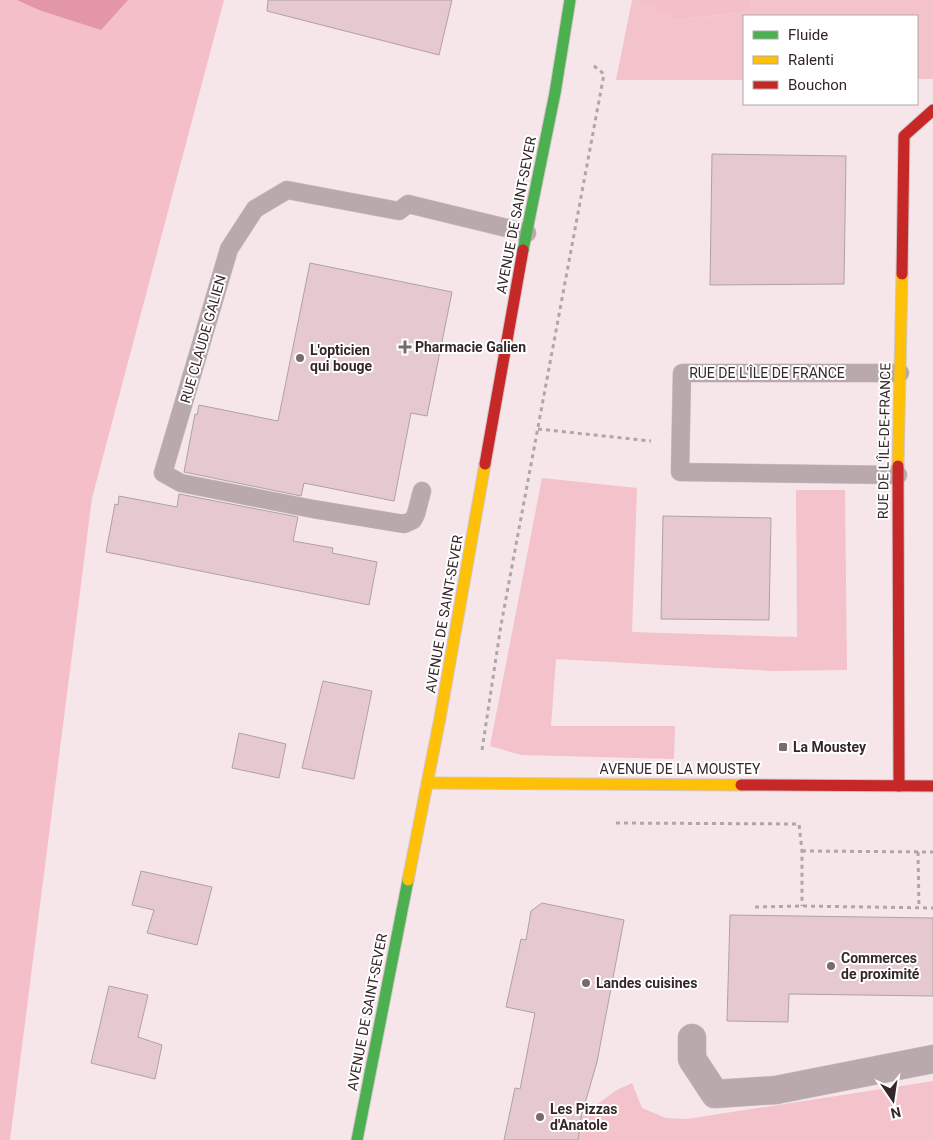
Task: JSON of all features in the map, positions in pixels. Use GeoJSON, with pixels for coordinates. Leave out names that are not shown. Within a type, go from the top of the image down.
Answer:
{"type":"FeatureCollection","features":[{"type":"Feature","properties":{"kind":"main road","name":"AVENUE DE SAINT-SEVER"},"geometry":{"type":"LineString","coordinates":[[357,1140],[428,783],[527,233],[555,93],[570,0]]}},
{"type":"Feature","properties":{"kind":"main road","name":"AVENUE DE SAINT-SEVER"},"geometry":{"type":"LineString","coordinates":[[555,93],[580,0]]}},
{"type":"Feature","properties":{"kind":"main road","name":"RUE DE L'ÎLE-DE-FRANCE"},"geometry":{"type":"LineString","coordinates":[[899,786],[898,475],[904,136],[933,110]]}},
{"type":"Feature","properties":{"kind":"main road","name":"AVENUE DE LA MOUSTEY"},"geometry":{"type":"LineString","coordinates":[[428,783],[933,786]]}},
{"type":"Feature","properties":{"kind":"street"},"geometry":{"type":"LineString","coordinates":[[692,1038],[692,1059],[715,1094],[776,1090],[933,1059]]}},
{"type":"Feature","properties":{"kind":"lane","name":"RUE CLAUDE GALIEN"},"geometry":{"type":"LineString","coordinates":[[422,491],[413,520],[404,524],[313,509],[181,483],[164,473],[229,250],[255,209],[287,190],[399,212],[408,204],[527,233]]}},
{"type":"Feature","properties":{"kind":"lane","name":"RUE DE L'ÎLE DE FRANCE"},"geometry":{"type":"LineString","coordinates":[[898,475],[680,472],[682,373],[900,373]]}},
{"type":"Feature","properties":{"kind":"path"},"geometry":{"type":"LineString","coordinates":[[477,783],[501,625],[604,74],[569,44]]}},
{"type":"Feature","properties":{"kind":"path"},"geometry":{"type":"LineString","coordinates":[[616,822],[799,824],[802,851],[802,906]]}},
{"type":"Feature","properties":{"kind":"path"},"geometry":{"type":"LineString","coordinates":[[802,851],[933,852]]}},
{"type":"Feature","properties":{"kind":"path"},"geometry":{"type":"LineString","coordinates":[[918,852],[919,908]]}},
{"type":"Feature","properties":{"kind":"path"},"geometry":{"type":"LineString","coordinates":[[755,907],[933,908]]}},
{"type":"Feature","properties":{"kind":"shaded area"},"geometry":{"type":"Polygon","coordinates":[[[0,0],[224,0],[92,498],[10,1140],[0,1140],[0,0]]]}},
{"type":"Feature","properties":{"kind":"shaded area"},"geometry":{"type":"Polygon","coordinates":[[[17,0],[128,0],[101,30],[39,10],[17,0]]]}},
{"type":"Feature","properties":{"kind":"shaded area"},"geometry":{"type":"Polygon","coordinates":[[[632,0],[637,0],[677,20],[754,11],[750,0],[933,0],[933,79],[918,79],[918,15],[743,15],[743,80],[616,80],[632,0]]]}},
{"type":"Feature","properties":{"kind":"shaded area"},"geometry":{"type":"Polygon","coordinates":[[[637,0],[750,0],[754,11],[677,20],[637,0]]]}},
{"type":"Feature","properties":{"kind":"shaded area"},"geometry":{"type":"Polygon","coordinates":[[[542,478],[637,488],[632,632],[797,637],[796,490],[845,490],[847,670],[771,671],[556,659],[551,726],[675,726],[674,759],[521,755],[490,746],[542,478]]]}},
{"type":"Feature","properties":{"kind":"shaded area"},"geometry":{"type":"Polygon","coordinates":[[[933,1081],[933,1140],[578,1140],[581,1117],[615,1091],[632,1083],[642,1108],[666,1118],[687,1119],[933,1081]]]}},
{"type":"Feature","properties":{"kind":"building"},"geometry":{"type":"Polygon","coordinates":[[[268,0],[452,0],[439,55],[267,11],[268,0]]]}},
{"type":"Feature","properties":{"kind":"building"},"geometry":{"type":"Polygon","coordinates":[[[712,154],[846,156],[844,284],[710,285],[712,154]]]}},
{"type":"Feature","properties":{"kind":"building"},"geometry":{"type":"Polygon","coordinates":[[[310,263],[452,292],[427,416],[411,413],[394,501],[304,483],[301,496],[184,472],[195,414],[197,415],[199,405],[278,421],[310,263]]]}},
{"type":"Feature","properties":{"kind":"building"},"geometry":{"type":"Polygon","coordinates":[[[179,494],[298,517],[293,541],[333,548],[332,553],[377,562],[369,605],[106,552],[115,504],[118,505],[119,496],[177,507],[179,494]]]}},
{"type":"Feature","properties":{"kind":"building"},"geometry":{"type":"Polygon","coordinates":[[[663,516],[771,518],[769,620],[661,619],[663,516]]]}},
{"type":"Feature","properties":{"kind":"building"},"geometry":{"type":"Polygon","coordinates":[[[323,681],[372,691],[354,779],[302,768],[323,681]]]}},
{"type":"Feature","properties":{"kind":"building"},"geometry":{"type":"Polygon","coordinates":[[[239,733],[286,744],[279,778],[232,768],[239,733]]]}},
{"type":"Feature","properties":{"kind":"building"},"geometry":{"type":"Polygon","coordinates":[[[141,871],[212,887],[197,945],[147,933],[154,910],[132,905],[141,871]]]}},
{"type":"Feature","properties":{"kind":"building"},"geometry":{"type":"Polygon","coordinates":[[[542,903],[624,920],[597,1062],[581,1117],[578,1140],[504,1140],[515,1088],[520,1089],[535,1013],[506,1007],[521,939],[526,940],[531,911],[542,903]]]}},
{"type":"Feature","properties":{"kind":"building","name":"Commerces de proximité"},"geometry":{"type":"Polygon","coordinates":[[[730,915],[933,918],[933,996],[789,994],[788,1022],[727,1021],[730,915]]]}},
{"type":"Feature","properties":{"kind":"building"},"geometry":{"type":"Polygon","coordinates":[[[109,986],[148,995],[138,1037],[162,1045],[155,1079],[91,1063],[109,986]]]}},
{"type":"Feature","properties":{"kind":"traffic: fast"},"geometry":{"type":"LineString","coordinates":[[523,250],[555,93],[570,0]]}},
{"type":"Feature","properties":{"kind":"traffic: fast"},"geometry":{"type":"LineString","coordinates":[[357,1140],[408,880]]}},
{"type":"Feature","properties":{"kind":"traffic: slow"},"geometry":{"type":"LineString","coordinates":[[898,466],[902,274]]}},
{"type":"Feature","properties":{"kind":"traffic: slow"},"geometry":{"type":"LineString","coordinates":[[408,880],[440,718],[485,464]]}},
{"type":"Feature","properties":{"kind":"traffic: slow"},"geometry":{"type":"LineString","coordinates":[[428,783],[741,785]]}},
{"type":"Feature","properties":{"kind":"traffic: jam"},"geometry":{"type":"LineString","coordinates":[[902,274],[904,136],[933,110]]}},
{"type":"Feature","properties":{"kind":"traffic: jam"},"geometry":{"type":"LineString","coordinates":[[485,464],[523,250]]}},
{"type":"Feature","properties":{"kind":"traffic: jam"},"geometry":{"type":"LineString","coordinates":[[898,466],[899,786]]}},
{"type":"Feature","properties":{"kind":"traffic: jam"},"geometry":{"type":"LineString","coordinates":[[741,785],[933,786]]}},
{"type":"Feature","properties":{"kind":"place","name":"Pharmacie Galien"},"geometry":{"type":"Point","coordinates":[405,347]}},
{"type":"Feature","properties":{"kind":"place","name":"L'opticien qui bouge"},"geometry":{"type":"Point","coordinates":[300,358]}},
{"type":"Feature","properties":{"kind":"place","name":"La Moustey"},"geometry":{"type":"Point","coordinates":[783,747]}},
{"type":"Feature","properties":{"kind":"place","name":"Commerces de proximité"},"geometry":{"type":"Point","coordinates":[831,966]}},
{"type":"Feature","properties":{"kind":"place","name":"Landes cuisines"},"geometry":{"type":"Point","coordinates":[586,983]}},
{"type":"Feature","properties":{"kind":"place","name":"Les Pizzas d'Anatole"},"geometry":{"type":"Point","coordinates":[540,1117]}}]}
